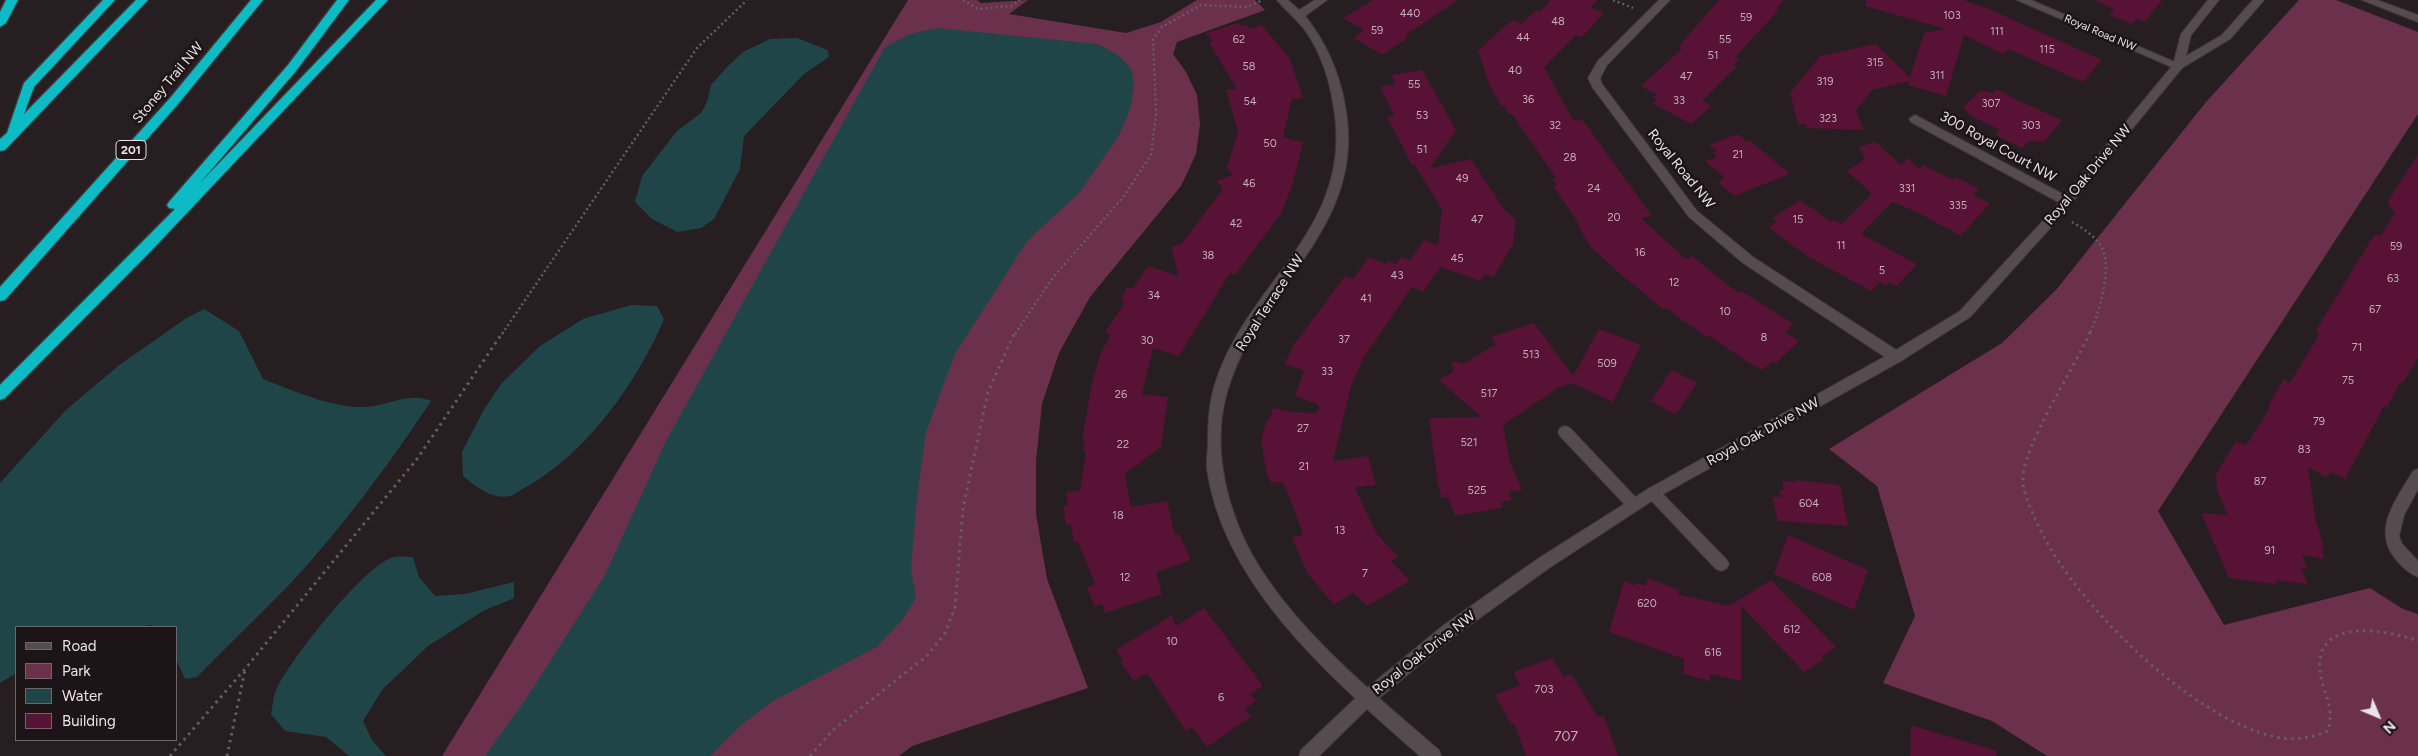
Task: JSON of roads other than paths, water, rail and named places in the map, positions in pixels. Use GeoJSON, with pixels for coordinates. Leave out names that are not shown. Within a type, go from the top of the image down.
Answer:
{"type":"FeatureCollection","features":[{"type":"Feature","properties":{"kind":"highway"},"geometry":{"type":"LineString","coordinates":[[0,23],[12,0]]}},
{"type":"Feature","properties":{"kind":"highway"},"geometry":{"type":"LineString","coordinates":[[10,138],[28,86],[109,0]]}},
{"type":"Feature","properties":{"kind":"highway"},"geometry":{"type":"LineString","coordinates":[[0,147],[142,0]]}},
{"type":"Feature","properties":{"kind":"highway","name":"Stoney Trail NW"},"geometry":{"type":"LineString","coordinates":[[0,296],[175,100],[257,0]]}},
{"type":"Feature","properties":{"kind":"highway"},"geometry":{"type":"LineString","coordinates":[[76,320],[292,68],[343,0]]}},
{"type":"Feature","properties":{"kind":"highway"},"geometry":{"type":"LineString","coordinates":[[0,394],[76,320],[382,0]]}},
{"type":"Feature","properties":{"kind":"street","name":"Royal Terrace NW"},"geometry":{"type":"LineString","coordinates":[[1282,0],[1300,14],[1324,52],[1335,85],[1342,113],[1344,143],[1340,176],[1330,206],[1307,247],[1249,329],[1227,371],[1215,413],[1214,469],[1226,514],[1254,572],[1293,621],[1367,698],[1433,756]]}},
{"type":"Feature","properties":{"kind":"street"},"geometry":{"type":"LineString","coordinates":[[1300,14],[1322,0]]}},
{"type":"Feature","properties":{"kind":"street","name":"Royal Road NW"},"geometry":{"type":"LineString","coordinates":[[1665,0],[1602,64],[1594,78],[1597,85],[1693,214],[1748,260],[1896,357]]}},
{"type":"Feature","properties":{"kind":"street","name":"Royal Road NW"},"geometry":{"type":"LineString","coordinates":[[2022,0],[2178,66]]}},
{"type":"Feature","properties":{"kind":"street","name":"Royal Oak Drive NW"},"geometry":{"type":"LineString","coordinates":[[2178,66],[2186,34],[2214,0]]}},
{"type":"Feature","properties":{"kind":"street","name":"Royal Oak Drive NW"},"geometry":{"type":"LineString","coordinates":[[1307,756],[1367,698],[1450,630],[1544,562],[1654,493],[1896,357],[1965,314],[2056,214],[2178,66],[2226,37],[2259,0]]}},
{"type":"Feature","properties":{"kind":"street"},"geometry":{"type":"LineString","coordinates":[[2367,0],[2418,19]]}},
{"type":"Feature","properties":{"kind":"street","name":"300 Royal Court NW"},"geometry":{"type":"LineString","coordinates":[[1915,119],[2066,202]]}},
{"type":"Feature","properties":{"kind":"street"},"geometry":{"type":"LineString","coordinates":[[1565,432],[1634,505]]}},
{"type":"Feature","properties":{"kind":"street"},"geometry":{"type":"LineString","coordinates":[[2418,475],[2391,522],[2390,537],[2398,552],[2418,570]]}},
{"type":"Feature","properties":{"kind":"street"},"geometry":{"type":"LineString","coordinates":[[1654,493],[1721,564]]}},
{"type":"Feature","properties":{"kind":"water"},"geometry":{"type":"Polygon","coordinates":[[[937,28],[1098,44],[1119,56],[1131,68],[1134,83],[1131,106],[1120,134],[1080,192],[1028,240],[955,354],[926,432],[917,498],[911,569],[916,598],[903,619],[877,647],[773,701],[740,726],[710,756],[485,756],[526,699],[605,575],[666,441],[885,47],[910,34],[937,28]]]}},
{"type":"Feature","properties":{"kind":"water"},"geometry":{"type":"Polygon","coordinates":[[[797,38],[828,50],[829,57],[804,74],[744,136],[740,169],[714,219],[701,228],[677,232],[652,219],[635,202],[642,176],[677,131],[701,113],[707,102],[711,85],[743,52],[770,39],[797,38]]]}},
{"type":"Feature","properties":{"kind":"water"},"geometry":{"type":"Polygon","coordinates":[[[631,305],[657,306],[664,319],[640,367],[608,414],[590,435],[548,473],[512,495],[503,497],[490,494],[478,488],[463,476],[462,452],[483,411],[501,384],[540,346],[583,319],[631,305]]]}},
{"type":"Feature","properties":{"kind":"water"},"geometry":{"type":"Polygon","coordinates":[[[204,309],[239,331],[263,379],[301,394],[354,407],[375,406],[408,398],[431,401],[381,473],[328,541],[289,585],[197,677],[185,679],[178,663],[178,626],[15,626],[15,674],[0,683],[0,483],[66,410],[118,366],[185,319],[204,309]]]}},
{"type":"Feature","properties":{"kind":"water"},"geometry":{"type":"Polygon","coordinates":[[[394,557],[413,557],[419,577],[435,596],[465,594],[514,582],[514,598],[483,611],[428,646],[382,690],[363,721],[372,740],[386,756],[349,756],[326,737],[285,731],[271,714],[274,697],[285,675],[312,636],[348,594],[381,563],[394,557]]]}}]}
